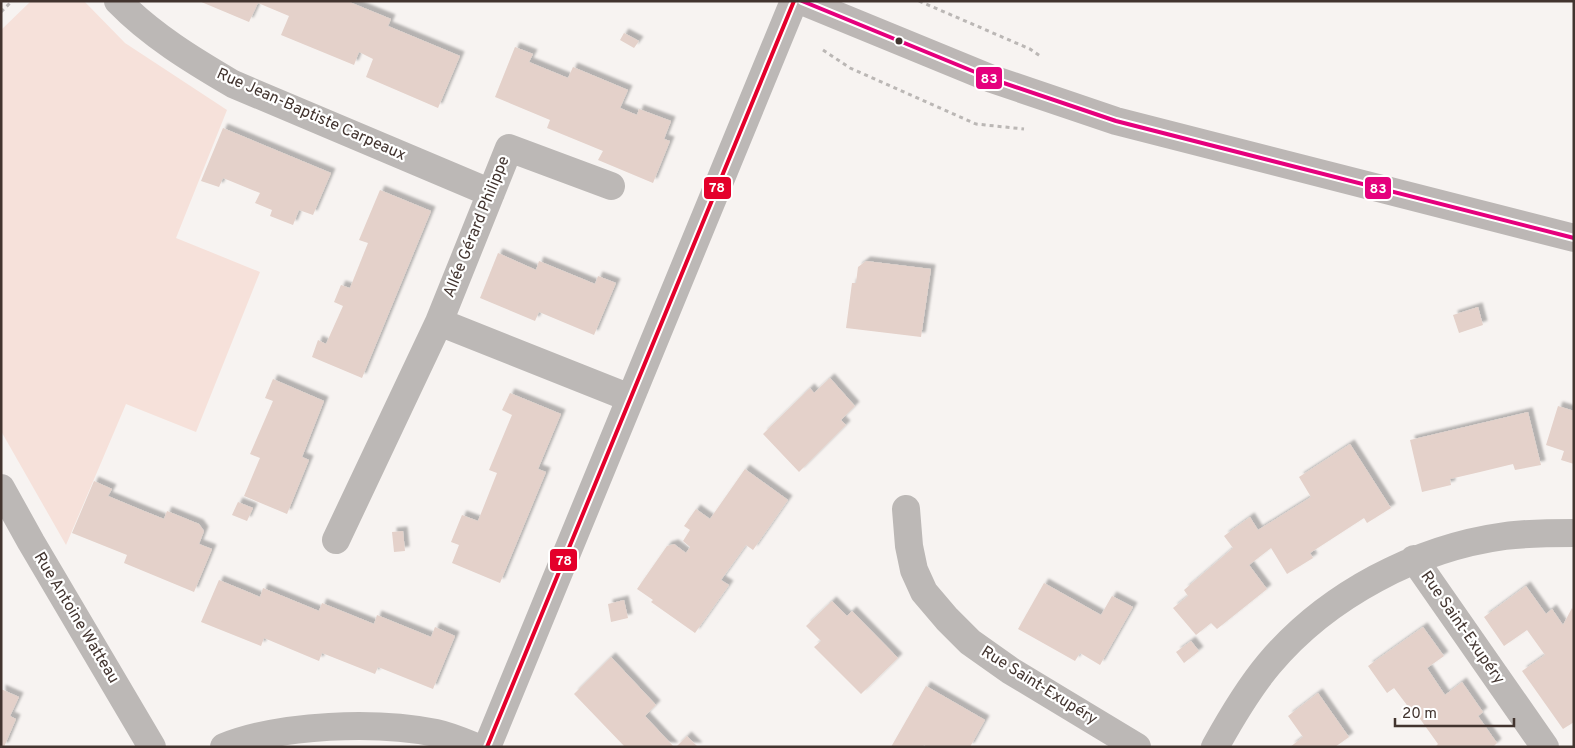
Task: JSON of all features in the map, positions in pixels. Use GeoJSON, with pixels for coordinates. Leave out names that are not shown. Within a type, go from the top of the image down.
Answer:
{"type":"FeatureCollection","features":[{"type":"Feature","properties":{"kind":"main road"},"geometry":{"type":"LineString","coordinates":[[802,1],[992,79],[1116,121],[1574,238]]}},
{"type":"Feature","properties":{"kind":"street","name":"Rue Jean-Baptiste Carpeaux"},"geometry":{"type":"LineString","coordinates":[[118,1],[130,14],[163,40],[232,84],[491,193]]}},
{"type":"Feature","properties":{"kind":"street"},"geometry":{"type":"LineString","coordinates":[[487,747],[794,1]]}},
{"type":"Feature","properties":{"kind":"street","name":"Allée Gérard Philippe"},"geometry":{"type":"LineString","coordinates":[[336,540],[439,322],[509,148],[610,186]]}},
{"type":"Feature","properties":{"kind":"street"},"geometry":{"type":"LineString","coordinates":[[439,322],[630,398]]}},
{"type":"Feature","properties":{"kind":"street","name":"Rue Antoine Watteau"},"geometry":{"type":"LineString","coordinates":[[1,488],[152,747]]}},
{"type":"Feature","properties":{"kind":"street","name":"Rue Saint-Exupéry"},"geometry":{"type":"LineString","coordinates":[[906,509],[909,546],[914,570],[924,592],[947,619],[970,642],[1011,671],[1137,747]]}},
{"type":"Feature","properties":{"kind":"street","name":"Rue Saint-Exupéry"},"geometry":{"type":"LineString","coordinates":[[1215,747],[1253,684],[1270,663],[1291,640],[1314,620],[1356,590],[1414,559],[1468,542],[1506,536],[1574,533]]}},
{"type":"Feature","properties":{"kind":"street","name":"Rue Saint-Exupéry"},"geometry":{"type":"LineString","coordinates":[[1414,559],[1544,747]]}},
{"type":"Feature","properties":{"kind":"street"},"geometry":{"type":"LineString","coordinates":[[224,747],[241,740],[279,732],[319,728],[370,727],[437,733],[476,747]]}},
{"type":"Feature","properties":{"kind":"path"},"geometry":{"type":"LineString","coordinates":[[1,12],[12,1]]}},
{"type":"Feature","properties":{"kind":"shaded area"},"geometry":{"type":"Polygon","coordinates":[[[31,1],[84,1],[125,43],[227,110],[176,238],[260,272],[196,432],[126,404],[66,545],[1,431],[1,30],[31,1]]]}},
{"type":"Feature","properties":{"kind":"building"},"geometry":{"type":"Polygon","coordinates":[[[199,1],[347,1],[391,19],[388,26],[460,56],[438,108],[366,77],[373,59],[359,52],[354,65],[281,35],[289,16],[258,3],[249,22],[199,1]]]}},
{"type":"Feature","properties":{"kind":"building"},"geometry":{"type":"Polygon","coordinates":[[[624,33],[639,41],[634,48],[620,40],[624,33]]]}},
{"type":"Feature","properties":{"kind":"building"},"geometry":{"type":"Polygon","coordinates":[[[515,47],[533,54],[529,62],[568,78],[573,67],[628,90],[620,108],[637,115],[639,109],[671,121],[664,139],[670,141],[653,183],[598,160],[603,151],[547,128],[550,120],[495,97],[515,47]]]}},
{"type":"Feature","properties":{"kind":"building"},"geometry":{"type":"Polygon","coordinates":[[[223,128],[331,173],[313,215],[299,210],[293,225],[270,216],[272,210],[255,203],[260,193],[223,178],[219,187],[201,181],[223,128]]]}},
{"type":"Feature","properties":{"kind":"building"},"geometry":{"type":"Polygon","coordinates":[[[380,190],[431,211],[362,378],[312,357],[318,340],[326,344],[343,306],[334,302],[341,285],[350,288],[368,243],[359,240],[380,190]]]}},
{"type":"Feature","properties":{"kind":"building"},"geometry":{"type":"Polygon","coordinates":[[[498,253],[536,270],[539,261],[595,284],[598,276],[616,283],[594,335],[539,312],[535,321],[480,298],[498,253]]]}},
{"type":"Feature","properties":{"kind":"building"},"geometry":{"type":"Polygon","coordinates":[[[866,261],[931,269],[921,337],[846,328],[852,283],[856,283],[858,267],[866,261]]]}},
{"type":"Feature","properties":{"kind":"building"},"geometry":{"type":"Polygon","coordinates":[[[1478,307],[1483,325],[1459,333],[1453,315],[1478,307]]]}},
{"type":"Feature","properties":{"kind":"building"},"geometry":{"type":"Polygon","coordinates":[[[830,378],[855,406],[841,420],[846,425],[799,472],[763,434],[810,388],[814,393],[830,378]]]}},
{"type":"Feature","properties":{"kind":"building"},"geometry":{"type":"Polygon","coordinates":[[[273,379],[324,401],[302,457],[309,460],[287,514],[244,496],[260,458],[250,454],[273,401],[265,398],[273,379]]]}},
{"type":"Feature","properties":{"kind":"building"},"geometry":{"type":"Polygon","coordinates":[[[510,393],[561,414],[538,469],[546,472],[500,583],[452,563],[459,545],[451,542],[462,515],[478,521],[497,473],[489,470],[512,415],[502,410],[510,393]]]}},
{"type":"Feature","properties":{"kind":"building"},"geometry":{"type":"Polygon","coordinates":[[[1558,406],[1574,411],[1574,464],[1561,460],[1564,451],[1546,445],[1558,406]]]}},
{"type":"Feature","properties":{"kind":"building"},"geometry":{"type":"Polygon","coordinates":[[[1528,412],[1541,465],[1515,470],[1513,464],[1450,479],[1451,485],[1422,492],[1410,440],[1528,412]]]}},
{"type":"Feature","properties":{"kind":"building"},"geometry":{"type":"Polygon","coordinates":[[[1350,444],[1391,508],[1367,523],[1364,518],[1310,553],[1313,558],[1287,574],[1271,548],[1249,565],[1267,589],[1217,629],[1211,623],[1196,635],[1173,608],[1188,596],[1184,590],[1233,548],[1224,536],[1250,517],[1258,530],[1311,497],[1299,477],[1350,444]]]}},
{"type":"Feature","properties":{"kind":"building"},"geometry":{"type":"Polygon","coordinates":[[[745,469],[788,500],[753,550],[746,545],[721,580],[729,585],[695,633],[651,602],[653,600],[637,589],[667,546],[674,544],[686,553],[690,547],[683,541],[690,530],[684,526],[696,509],[710,519],[745,469]]]}},
{"type":"Feature","properties":{"kind":"building"},"geometry":{"type":"Polygon","coordinates":[[[94,481],[112,489],[108,496],[144,511],[164,519],[167,511],[199,524],[204,531],[199,544],[212,549],[194,592],[124,563],[127,555],[72,533],[94,481]]]}},
{"type":"Feature","properties":{"kind":"building"},"geometry":{"type":"Polygon","coordinates":[[[238,502],[253,508],[247,521],[232,515],[238,502]]]}},
{"type":"Feature","properties":{"kind":"building"},"geometry":{"type":"Polygon","coordinates":[[[403,531],[405,551],[394,552],[392,532],[403,531]]]}},
{"type":"Feature","properties":{"kind":"building"},"geometry":{"type":"Polygon","coordinates":[[[219,580],[260,597],[263,588],[319,611],[322,603],[374,624],[377,615],[431,637],[435,627],[455,636],[433,689],[378,667],[375,674],[322,653],[319,661],[264,638],[261,646],[201,622],[219,580]]]}},
{"type":"Feature","properties":{"kind":"building"},"geometry":{"type":"Polygon","coordinates":[[[1044,583],[1101,615],[1112,596],[1133,607],[1100,665],[1080,653],[1075,661],[1018,629],[1044,583]]]}},
{"type":"Feature","properties":{"kind":"building"},"geometry":{"type":"Polygon","coordinates":[[[1526,586],[1546,614],[1552,609],[1563,625],[1572,608],[1574,611],[1574,722],[1563,729],[1522,671],[1545,655],[1527,630],[1504,646],[1484,617],[1526,586]]]}},
{"type":"Feature","properties":{"kind":"building"},"geometry":{"type":"Polygon","coordinates":[[[624,600],[628,618],[611,622],[608,604],[624,600]]]}},
{"type":"Feature","properties":{"kind":"building"},"geometry":{"type":"Polygon","coordinates":[[[832,601],[847,616],[852,611],[898,658],[861,694],[814,647],[821,641],[806,626],[832,601]]]}},
{"type":"Feature","properties":{"kind":"building"},"geometry":{"type":"Polygon","coordinates":[[[1423,627],[1444,656],[1427,668],[1445,695],[1462,682],[1483,712],[1478,716],[1497,743],[1493,747],[1435,747],[1438,744],[1418,716],[1416,717],[1394,688],[1387,693],[1368,666],[1423,627]]]}},
{"type":"Feature","properties":{"kind":"building"},"geometry":{"type":"Polygon","coordinates":[[[1191,641],[1199,651],[1184,663],[1176,652],[1191,641]]]}},
{"type":"Feature","properties":{"kind":"building"},"geometry":{"type":"Polygon","coordinates":[[[611,657],[656,705],[645,716],[674,747],[625,747],[574,694],[611,657]]]}},
{"type":"Feature","properties":{"kind":"building"},"geometry":{"type":"Polygon","coordinates":[[[926,686],[985,720],[970,747],[927,747],[924,745],[923,747],[891,747],[926,686]]]}},
{"type":"Feature","properties":{"kind":"building"},"geometry":{"type":"Polygon","coordinates":[[[1,689],[19,697],[10,716],[16,719],[4,747],[1,747],[1,689]]]}},
{"type":"Feature","properties":{"kind":"building"},"geometry":{"type":"Polygon","coordinates":[[[1318,693],[1349,737],[1335,747],[1290,747],[1303,737],[1288,716],[1318,693]]]}},
{"type":"Feature","properties":{"kind":"building"},"geometry":{"type":"Polygon","coordinates":[[[687,736],[698,747],[676,747],[687,736]]]}},
{"type":"Feature","properties":{"kind":"transit line","name":"78"},"geometry":{"type":"LineString","coordinates":[[487,747],[794,1]]}},
{"type":"Feature","properties":{"kind":"transit line","name":"83"},"geometry":{"type":"LineString","coordinates":[[802,1],[992,79],[1116,121],[1574,238]]}}]}
